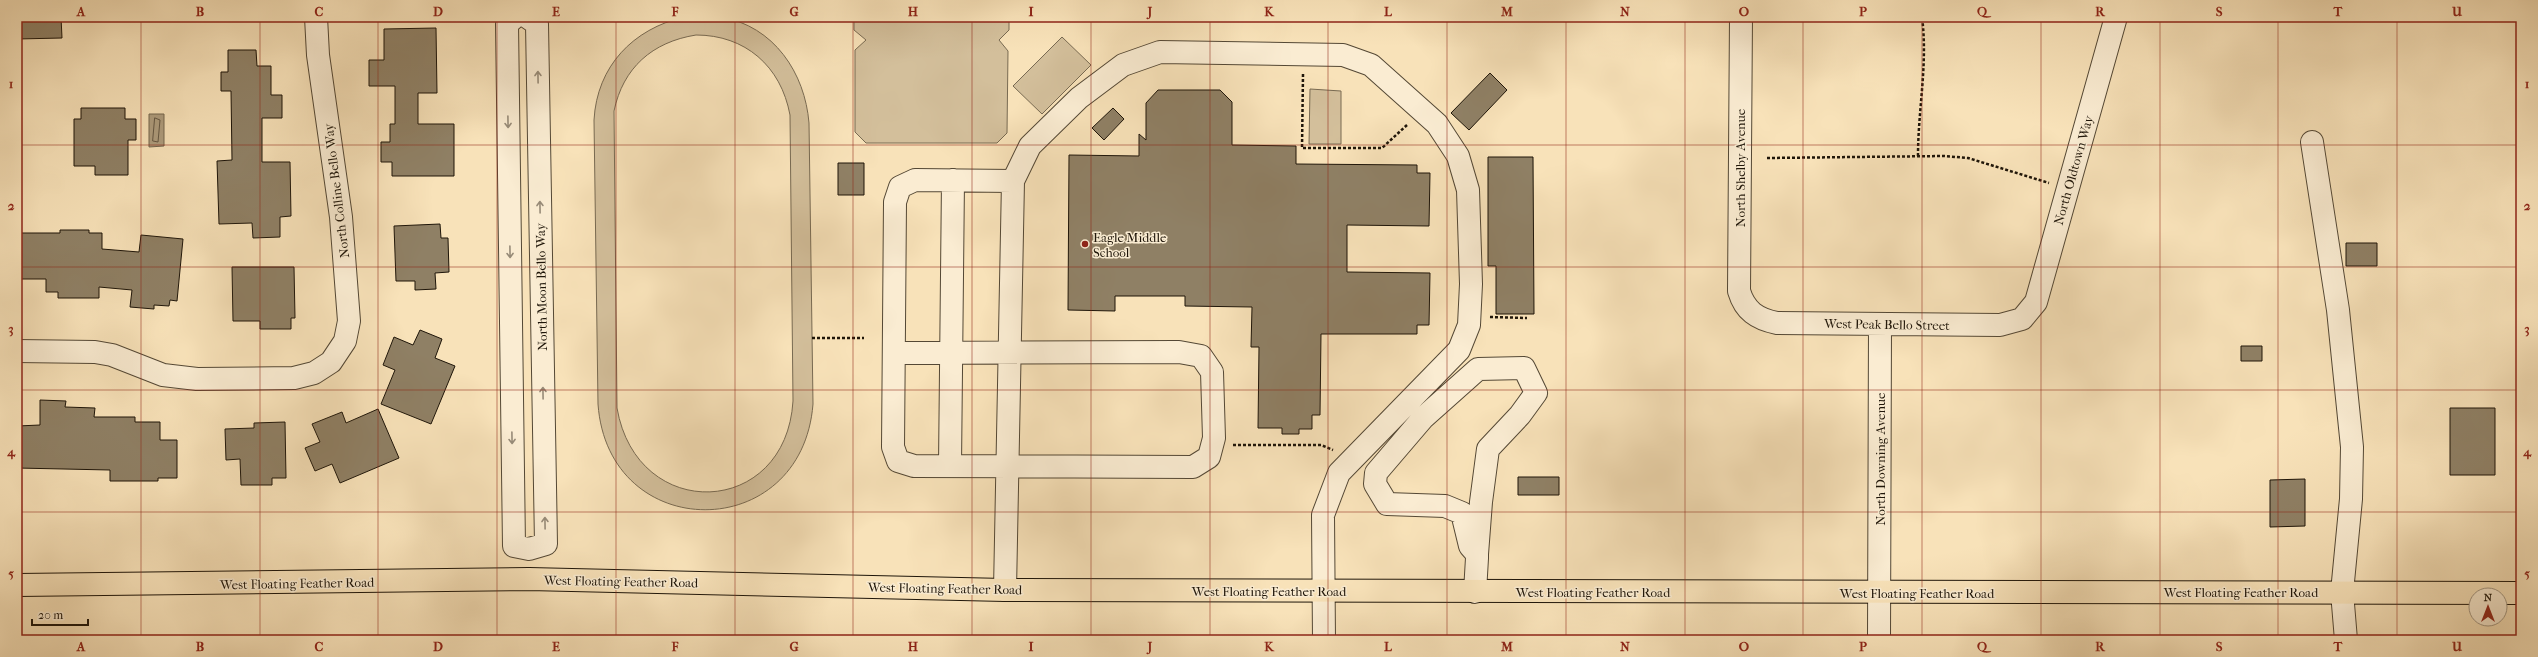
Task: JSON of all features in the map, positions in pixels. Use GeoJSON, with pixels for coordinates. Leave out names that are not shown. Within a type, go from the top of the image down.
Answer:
{"type":"FeatureCollection","features":[{"type":"Feature","properties":{"kind":"main road","name":"West Floating Feather Road"},"geometry":{"type":"LineString","coordinates":[[17,585],[528,579],[1005,590],[1879,593],[2521,593]]}},
{"type":"Feature","properties":{"kind":"street","name":"North Colline Bello Way"},"geometry":{"type":"LineString","coordinates":[[17,351],[95,352],[112,355],[163,375],[197,379],[294,378],[314,373],[331,362],[345,341],[349,321],[341,217],[318,55],[316,17]]}},
{"type":"Feature","properties":{"kind":"street"},"geometry":{"type":"LineString","coordinates":[[515,17],[507,24],[514,546],[528,550],[528,579]]}},
{"type":"Feature","properties":{"kind":"street","name":"North Moon Bello Way"},"geometry":{"type":"LineString","coordinates":[[528,17],[537,24],[546,544],[528,550]]}},
{"type":"Feature","properties":{"kind":"street","name":"North Shelby Avenue"},"geometry":{"type":"LineString","coordinates":[[1741,17],[1739,291],[1743,304],[1752,314]]}},
{"type":"Feature","properties":{"kind":"street","name":"North Oldtown Way"},"geometry":{"type":"LineString","coordinates":[[2022,319],[2036,302],[2116,17]]}},
{"type":"Feature","properties":{"kind":"street"},"geometry":{"type":"LineString","coordinates":[[1005,590],[1013,182],[1030,146],[1079,98],[1122,65],[1160,52],[1343,55],[1371,65],[1436,124],[1458,156],[1468,190],[1471,284],[1469,325],[1459,350],[1339,473],[1323,515],[1324,640]]}},
{"type":"Feature","properties":{"kind":"street"},"geometry":{"type":"LineString","coordinates":[[2312,142],[2338,310],[2352,447],[2351,499],[2342,592],[2346,640]]}},
{"type":"Feature","properties":{"kind":"street"},"geometry":{"type":"LineString","coordinates":[[894,354],[1179,352],[1201,356],[1212,372],[1214,438],[1209,457],[1193,467],[914,466],[898,461],[893,447],[895,202],[900,187],[915,180],[1013,182]]}},
{"type":"Feature","properties":{"kind":"street"},"geometry":{"type":"LineString","coordinates":[[950,466],[953,180]]}},
{"type":"Feature","properties":{"kind":"street","name":"West Peak Bello Street"},"geometry":{"type":"LineString","coordinates":[[1752,314],[1763,320],[1777,323],[2000,325],[2022,319]]}},
{"type":"Feature","properties":{"kind":"street","name":"North Downing Avenue"},"geometry":{"type":"LineString","coordinates":[[1879,640],[1880,324]]}},
{"type":"Feature","properties":{"kind":"street"},"geometry":{"type":"LineString","coordinates":[[1475,592],[1481,502],[1488,449],[1520,415],[1536,393],[1524,368],[1478,369],[1423,418],[1376,473],[1375,484],[1387,504],[1445,506],[1462,513],[1470,546],[1477,554]]}},
{"type":"Feature","properties":{"kind":"path"},"geometry":{"type":"LineString","coordinates":[[1918,156],[1924,72],[1922,17]]}},
{"type":"Feature","properties":{"kind":"path"},"geometry":{"type":"LineString","coordinates":[[1303,71],[1302,148],[1382,148],[1408,124]]}},
{"type":"Feature","properties":{"kind":"path"},"geometry":{"type":"LineString","coordinates":[[1766,158],[1918,156],[1968,158],[2051,184]]}},
{"type":"Feature","properties":{"kind":"path"},"geometry":{"type":"LineString","coordinates":[[1483,317],[1527,318]]}},
{"type":"Feature","properties":{"kind":"path"},"geometry":{"type":"LineString","coordinates":[[812,338],[864,338]]}},
{"type":"Feature","properties":{"kind":"path"},"geometry":{"type":"LineString","coordinates":[[1233,445],[1321,445],[1339,453]]}},
{"type":"Feature","properties":{"kind":"shaded area"},"geometry":{"type":"Polygon","coordinates":[[[716,16],[740,22],[757,30],[771,41],[793,70],[801,87],[809,123],[813,404],[801,450],[776,483],[743,503],[705,510],[668,503],[634,483],[610,450],[598,404],[594,120],[597,101],[602,83],[610,67],[621,53],[634,41],[649,31],[684,17],[716,16]],[[696,35],[666,44],[653,51],[632,70],[624,82],[614,111],[617,408],[630,446],[652,472],[680,488],[710,492],[740,485],[765,468],[784,440],[793,401],[790,115],[785,97],[769,68],[745,47],[714,36],[696,35]]]}},
{"type":"Feature","properties":{"kind":"shaded area"},"geometry":{"type":"Polygon","coordinates":[[[854,17],[1009,17],[1009,30],[999,40],[1008,51],[1007,133],[997,143],[866,143],[855,132],[855,50],[866,40],[854,30],[854,17]]]}},
{"type":"Feature","properties":{"kind":"shaded area"},"geometry":{"type":"Polygon","coordinates":[[[1062,37],[1091,65],[1042,114],[1013,86],[1062,37]]]}},
{"type":"Feature","properties":{"kind":"shaded area"},"geometry":{"type":"Polygon","coordinates":[[[1310,89],[1341,91],[1341,144],[1309,144],[1310,89]]]}},
{"type":"Feature","properties":{"kind":"water"},"geometry":{"type":"Polygon","coordinates":[[[149,114],[164,114],[164,146],[149,147],[149,114]]]}},
{"type":"Feature","properties":{"kind":"building"},"geometry":{"type":"Polygon","coordinates":[[[17,17],[61,17],[62,38],[17,39],[17,17]]]}},
{"type":"Feature","properties":{"kind":"building"},"geometry":{"type":"Polygon","coordinates":[[[436,28],[437,93],[418,93],[418,124],[454,124],[454,176],[392,176],[392,162],[381,162],[381,142],[390,142],[390,124],[395,124],[395,86],[369,86],[369,60],[384,60],[384,29],[436,28]]]}},
{"type":"Feature","properties":{"kind":"building"},"geometry":{"type":"Polygon","coordinates":[[[228,50],[256,50],[257,66],[271,66],[271,95],[282,95],[282,118],[262,118],[262,162],[290,162],[291,216],[280,217],[280,237],[253,238],[252,223],[219,224],[217,161],[232,160],[231,91],[221,91],[221,72],[228,72],[228,50]]]}},
{"type":"Feature","properties":{"kind":"building"},"geometry":{"type":"Polygon","coordinates":[[[1490,73],[1507,90],[1469,130],[1451,113],[1490,73]]]}},
{"type":"Feature","properties":{"kind":"building","name":"Eagle Middle School"},"geometry":{"type":"Polygon","coordinates":[[[1158,90],[1220,90],[1232,102],[1232,145],[1296,146],[1296,164],[1417,165],[1417,173],[1430,173],[1429,226],[1347,225],[1347,272],[1430,273],[1429,325],[1417,325],[1417,334],[1321,334],[1320,415],[1312,415],[1312,429],[1299,429],[1299,434],[1282,434],[1282,428],[1258,428],[1259,347],[1251,347],[1252,307],[1185,306],[1185,296],[1115,296],[1115,311],[1068,310],[1069,155],[1139,156],[1139,134],[1146,140],[1146,103],[1158,90]]]}},
{"type":"Feature","properties":{"kind":"building"},"geometry":{"type":"Polygon","coordinates":[[[81,108],[125,108],[125,119],[136,119],[136,140],[128,140],[128,175],[95,175],[95,166],[74,166],[74,119],[81,119],[81,108]]]}},
{"type":"Feature","properties":{"kind":"building"},"geometry":{"type":"Polygon","coordinates":[[[1113,108],[1124,119],[1104,140],[1092,128],[1113,108]]]}},
{"type":"Feature","properties":{"kind":"building"},"geometry":{"type":"Polygon","coordinates":[[[1488,157],[1533,157],[1534,314],[1496,314],[1496,266],[1488,266],[1488,157]]]}},
{"type":"Feature","properties":{"kind":"building"},"geometry":{"type":"Polygon","coordinates":[[[838,163],[864,163],[864,195],[838,195],[838,163]]]}},
{"type":"Feature","properties":{"kind":"building"},"geometry":{"type":"Polygon","coordinates":[[[440,224],[441,238],[448,238],[449,272],[435,273],[436,289],[415,290],[415,281],[396,281],[394,226],[440,224]]]}},
{"type":"Feature","properties":{"kind":"building"},"geometry":{"type":"Polygon","coordinates":[[[60,230],[89,230],[89,233],[102,233],[102,249],[139,252],[141,235],[183,239],[177,301],[170,300],[169,306],[154,305],[154,309],[130,307],[132,290],[99,287],[99,298],[58,298],[58,292],[46,292],[46,279],[17,279],[17,233],[60,233],[60,230]]]}},
{"type":"Feature","properties":{"kind":"building"},"geometry":{"type":"Polygon","coordinates":[[[2346,243],[2377,243],[2377,266],[2346,266],[2346,243]]]}},
{"type":"Feature","properties":{"kind":"building"},"geometry":{"type":"Polygon","coordinates":[[[232,267],[294,267],[295,318],[291,318],[291,329],[260,329],[260,321],[233,321],[232,267]]]}},
{"type":"Feature","properties":{"kind":"building"},"geometry":{"type":"Polygon","coordinates":[[[420,330],[442,339],[435,358],[455,366],[431,424],[381,404],[395,370],[383,365],[394,337],[413,345],[420,330]]]}},
{"type":"Feature","properties":{"kind":"building"},"geometry":{"type":"Polygon","coordinates":[[[2241,346],[2262,346],[2262,361],[2241,361],[2241,346]]]}},
{"type":"Feature","properties":{"kind":"building"},"geometry":{"type":"Polygon","coordinates":[[[40,400],[66,401],[65,407],[95,408],[94,417],[135,417],[135,422],[160,422],[160,440],[177,440],[177,478],[158,478],[158,481],[110,481],[110,470],[17,468],[17,426],[40,425],[40,400]]]}},
{"type":"Feature","properties":{"kind":"building"},"geometry":{"type":"Polygon","coordinates":[[[2450,408],[2495,408],[2495,475],[2450,475],[2450,408]]]}},
{"type":"Feature","properties":{"kind":"building"},"geometry":{"type":"Polygon","coordinates":[[[378,409],[399,458],[340,483],[332,464],[315,471],[305,448],[320,442],[312,424],[342,412],[346,423],[378,409]]]}},
{"type":"Feature","properties":{"kind":"building"},"geometry":{"type":"Polygon","coordinates":[[[285,422],[286,478],[272,478],[272,485],[241,485],[240,459],[226,460],[225,429],[254,428],[254,423],[285,422]]]}},
{"type":"Feature","properties":{"kind":"building"},"geometry":{"type":"Polygon","coordinates":[[[1518,477],[1559,477],[1559,495],[1518,495],[1518,477]]]}},
{"type":"Feature","properties":{"kind":"building"},"geometry":{"type":"Polygon","coordinates":[[[2305,479],[2305,526],[2270,527],[2270,480],[2305,479]]]}},
{"type":"Feature","properties":{"kind":"place","name":"Eagle Middle School"},"geometry":{"type":"Point","coordinates":[1085,244]}}]}
